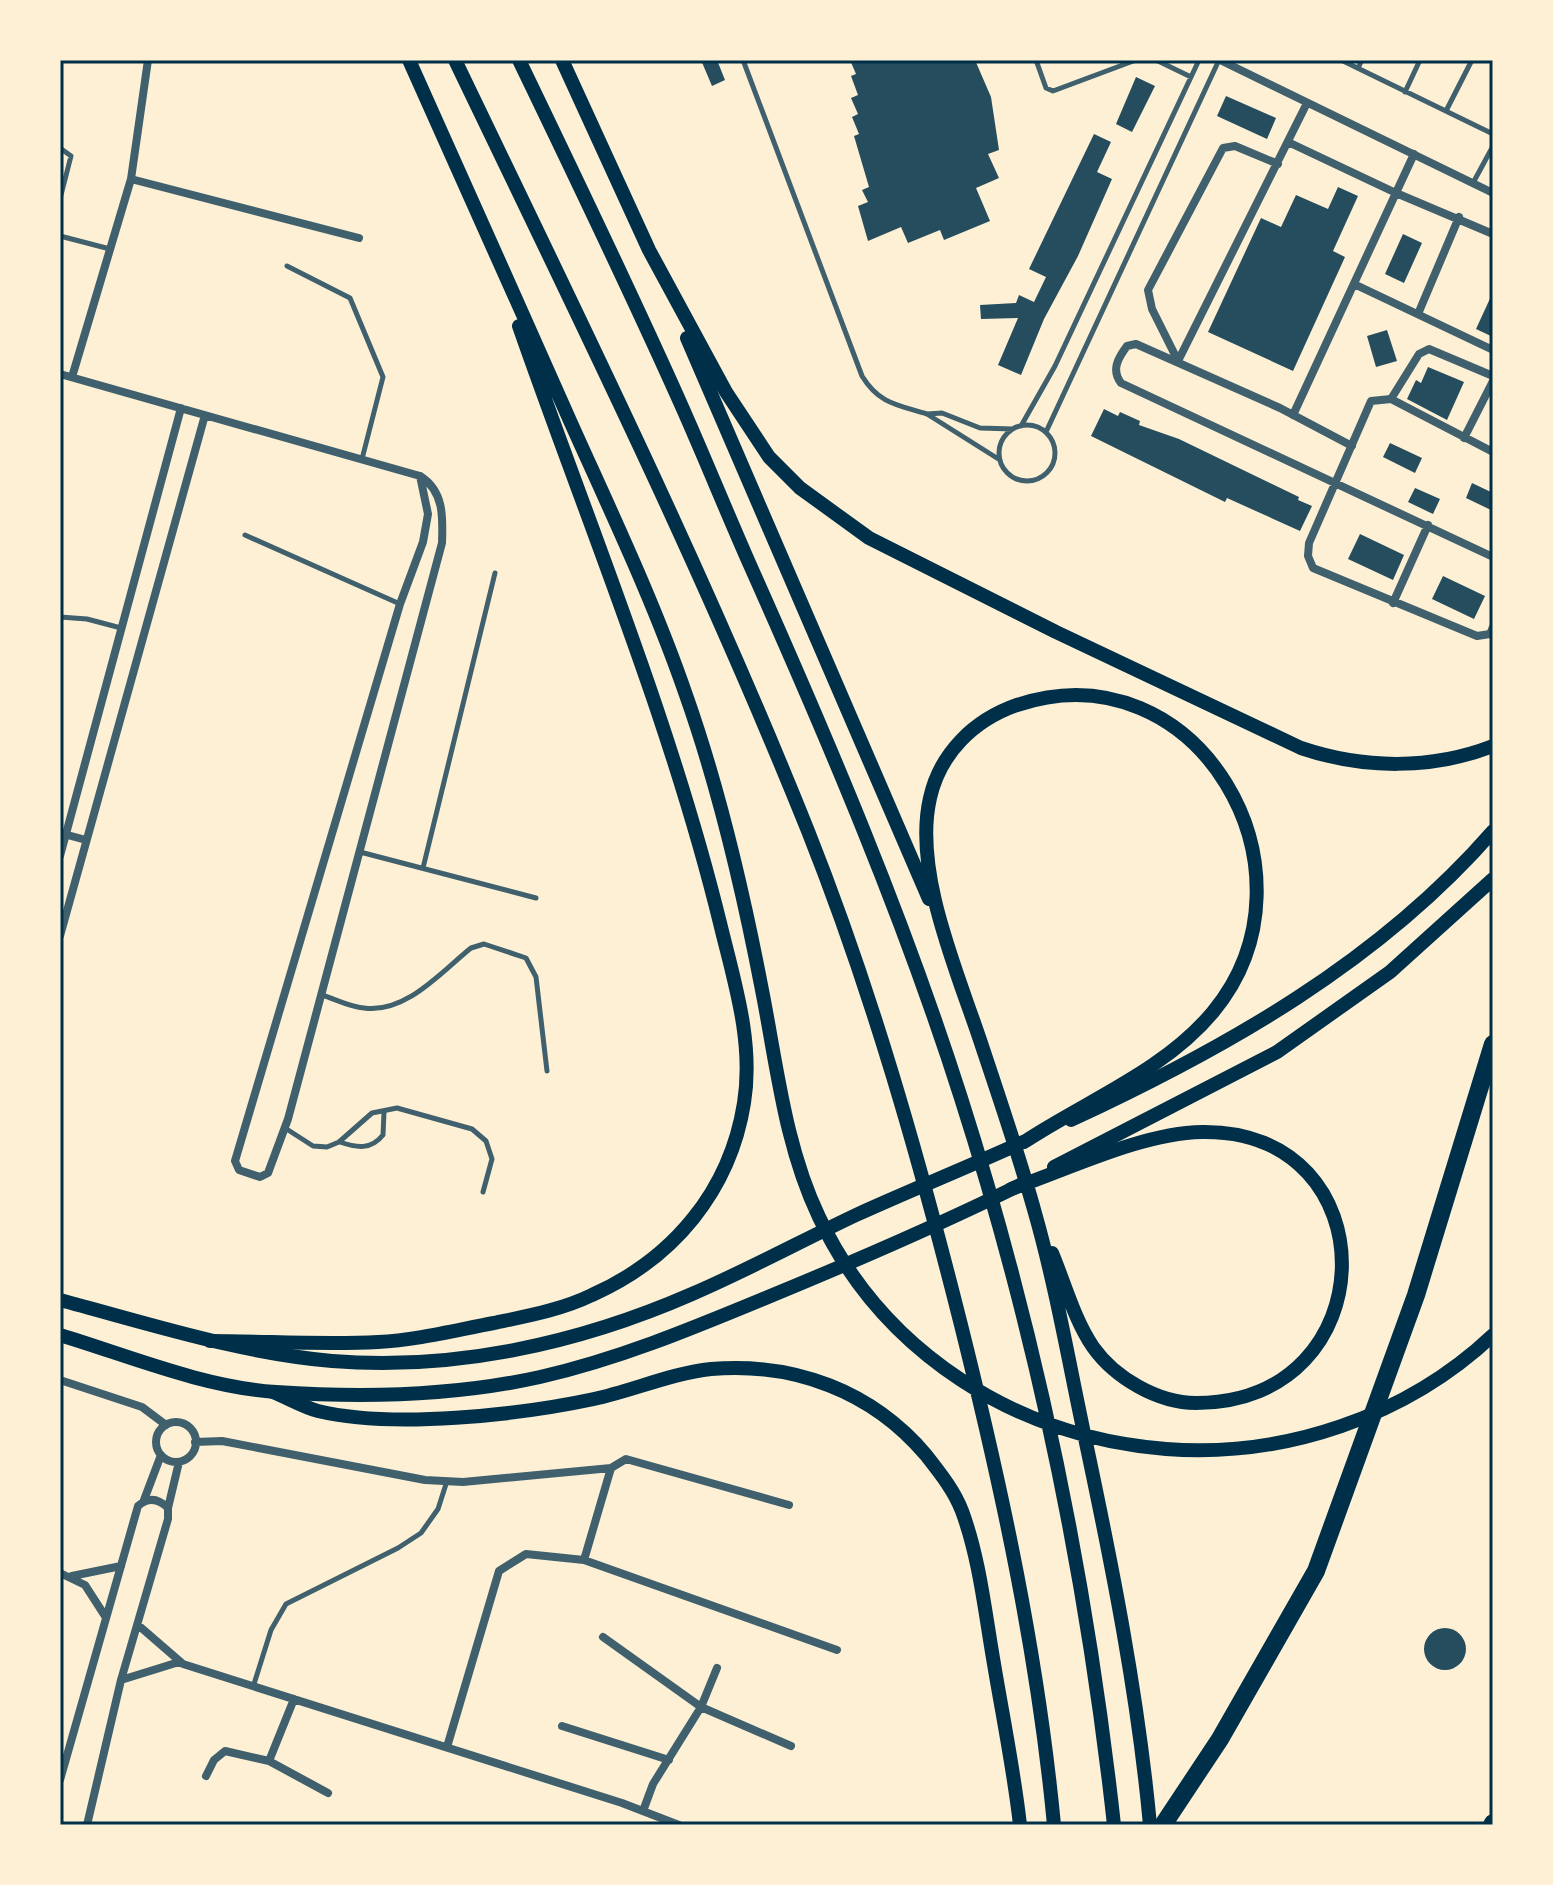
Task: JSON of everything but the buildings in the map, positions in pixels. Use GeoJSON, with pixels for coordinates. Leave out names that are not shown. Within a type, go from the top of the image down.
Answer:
{"type":"FeatureCollection","features":[{"type":"Feature","properties":{"kind":"highway"},"geometry":{"type":"LineString","coordinates":[[1163,1825],[1279,1641],[1316,1571],[1416,1295],[1493,1044]]}},
{"type":"Feature","properties":{"kind":"main road"},"geometry":{"type":"LineString","coordinates":[[409,60],[636,567],[685,691],[721,807],[801,1173],[818,1215],[855,1280],[877,1308],[935,1363],[996,1402],[1055,1428],[1142,1447],[1230,1450],[1274,1445],[1363,1417],[1442,1377],[1493,1335]]}},
{"type":"Feature","properties":{"kind":"main road"},"geometry":{"type":"LineString","coordinates":[[455,60],[588,338],[729,647],[808,832],[868,997],[941,1246],[994,1453],[1048,1763],[1054,1825]]}},
{"type":"Feature","properties":{"kind":"main road"},"geometry":{"type":"LineString","coordinates":[[519,60],[684,409],[786,642],[865,830],[962,1101],[1026,1329],[1079,1583],[1105,1742],[1114,1825]]}},
{"type":"Feature","properties":{"kind":"main road"},"geometry":{"type":"LineString","coordinates":[[562,60],[649,250],[947,940]]}},
{"type":"Feature","properties":{"kind":"main road"},"geometry":{"type":"LineString","coordinates":[[210,1341],[405,1339],[530,1315],[591,1296],[651,1261],[689,1226],[722,1176],[738,1135],[745,1099],[746,1055],[741,1009],[713,895],[655,706],[486,232]]}},
{"type":"Feature","properties":{"kind":"main road"},"geometry":{"type":"LineString","coordinates":[[649,250],[726,392],[769,457],[800,488],[869,538],[1069,639],[1301,748],[1336,760],[1411,764],[1456,758],[1493,746]]}},
{"type":"Feature","properties":{"kind":"main road"},"geometry":{"type":"LineString","coordinates":[[1011,1189],[1171,1135],[1204,1132],[1246,1137],[1291,1159],[1321,1191],[1337,1222],[1343,1248],[1342,1287],[1323,1336],[1311,1354],[1279,1381],[1241,1399],[1207,1403],[1169,1399],[1134,1384],[1094,1349],[1035,1211],[957,972],[947,940],[927,848],[929,802],[935,782],[957,744],[974,726],[996,712],[1055,695],[1096,695],[1117,700],[1154,716],[1187,738],[1217,769],[1240,805],[1254,849],[1258,906],[1244,963],[1232,987],[1194,1033],[1154,1063],[1024,1142]]}},
{"type":"Feature","properties":{"kind":"main road"},"geometry":{"type":"LineString","coordinates":[[60,1300],[210,1341],[286,1356],[388,1363],[475,1357],[572,1337],[692,1294],[857,1215],[1158,1080],[1276,1013],[1386,936],[1493,831]]}},
{"type":"Feature","properties":{"kind":"main road"},"geometry":{"type":"LineString","coordinates":[[60,1335],[209,1380],[273,1392],[432,1392],[538,1377],[596,1362],[669,1338],[797,1285],[1011,1189],[1277,1052],[1390,972],[1493,879]]}},
{"type":"Feature","properties":{"kind":"main road"},"geometry":{"type":"LineString","coordinates":[[1035,1211],[1102,1520],[1145,1776],[1150,1825]]}},
{"type":"Feature","properties":{"kind":"main road"},"geometry":{"type":"LineString","coordinates":[[273,1392],[317,1410],[436,1418],[514,1413],[593,1399],[709,1369],[752,1369],[804,1375],[882,1411],[914,1441],[946,1480],[961,1508],[975,1552],[1020,1825]]}},
{"type":"Feature","properties":{"kind":"street"},"geometry":{"type":"LineString","coordinates":[[72,377],[131,179],[146,95],[148,60]]}},
{"type":"Feature","properties":{"kind":"street"},"geometry":{"type":"LineString","coordinates":[[1220,60],[1493,193]]}},
{"type":"Feature","properties":{"kind":"street"},"geometry":{"type":"LineString","coordinates":[[1178,361],[1307,103]]}},
{"type":"Feature","properties":{"kind":"street"},"geometry":{"type":"LineString","coordinates":[[1288,142],[1493,234]]}},
{"type":"Feature","properties":{"kind":"street"},"geometry":{"type":"LineString","coordinates":[[1178,361],[1152,309],[1148,290],[1223,148],[1235,146],[1278,164]]}},
{"type":"Feature","properties":{"kind":"street"},"geometry":{"type":"LineString","coordinates":[[1293,415],[1414,154]]}},
{"type":"Feature","properties":{"kind":"street"},"geometry":{"type":"LineString","coordinates":[[131,179],[359,238]]}},
{"type":"Feature","properties":{"kind":"street"},"geometry":{"type":"LineString","coordinates":[[1418,314],[1459,217]]}},
{"type":"Feature","properties":{"kind":"street"},"geometry":{"type":"LineString","coordinates":[[1354,284],[1493,350]]}},
{"type":"Feature","properties":{"kind":"street"},"geometry":{"type":"LineString","coordinates":[[1352,446],[1293,415],[1136,344],[1127,346],[1116,367],[1121,383],[1493,557]]}},
{"type":"Feature","properties":{"kind":"street"},"geometry":{"type":"LineString","coordinates":[[1391,399],[1419,354],[1429,349],[1493,379],[1464,438]]}},
{"type":"Feature","properties":{"kind":"street"},"geometry":{"type":"LineString","coordinates":[[60,374],[420,476],[431,483],[441,505],[442,543],[321,995],[284,1127],[268,1173],[260,1177],[239,1170],[235,1161],[400,604],[423,542],[428,514],[420,476]]}},
{"type":"Feature","properties":{"kind":"street"},"geometry":{"type":"LineString","coordinates":[[1493,452],[1391,399],[1371,401],[1309,543],[1308,556],[1313,568],[1477,636],[1490,634],[1493,627]]}},
{"type":"Feature","properties":{"kind":"street"},"geometry":{"type":"LineString","coordinates":[[60,856],[63,834],[181,408]]}},
{"type":"Feature","properties":{"kind":"street"},"geometry":{"type":"LineString","coordinates":[[60,936],[205,415]]}},
{"type":"Feature","properties":{"kind":"street"},"geometry":{"type":"LineString","coordinates":[[1393,603],[1428,525]]}},
{"type":"Feature","properties":{"kind":"street"},"geometry":{"type":"LineString","coordinates":[[63,834],[86,840]]}},
{"type":"Feature","properties":{"kind":"street"},"geometry":{"type":"LineString","coordinates":[[60,1380],[142,1407],[166,1425],[185,1425],[195,1442],[191,1455],[179,1462],[168,1519],[121,1680],[87,1825]]}},
{"type":"Feature","properties":{"kind":"street"},"geometry":{"type":"LineString","coordinates":[[60,1780],[138,1506],[144,1500],[161,1455],[156,1442],[166,1425]]}},
{"type":"Feature","properties":{"kind":"street"},"geometry":{"type":"LineString","coordinates":[[195,1442],[222,1441],[379,1474],[447,1481],[611,1468],[626,1459],[789,1505]]}},
{"type":"Feature","properties":{"kind":"street"},"geometry":{"type":"LineString","coordinates":[[161,1455],[179,1462]]}},
{"type":"Feature","properties":{"kind":"street"},"geometry":{"type":"LineString","coordinates":[[584,1560],[611,1468]]}},
{"type":"Feature","properties":{"kind":"street"},"geometry":{"type":"LineString","coordinates":[[144,1500],[154,1499],[168,1508]]}},
{"type":"Feature","properties":{"kind":"street"},"geometry":{"type":"LineString","coordinates":[[447,1747],[499,1571],[526,1554],[584,1560],[837,1650]]}},
{"type":"Feature","properties":{"kind":"street"},"geometry":{"type":"LineString","coordinates":[[71,1576],[121,1566]]}},
{"type":"Feature","properties":{"kind":"street"},"geometry":{"type":"LineString","coordinates":[[60,1573],[85,1585],[105,1616]]}},
{"type":"Feature","properties":{"kind":"street"},"geometry":{"type":"LineString","coordinates":[[138,1625],[179,1662],[679,1825]]}},
{"type":"Feature","properties":{"kind":"street"},"geometry":{"type":"LineString","coordinates":[[603,1637],[701,1707],[791,1746]]}},
{"type":"Feature","properties":{"kind":"street"},"geometry":{"type":"LineString","coordinates":[[121,1680],[179,1662]]}},
{"type":"Feature","properties":{"kind":"street"},"geometry":{"type":"LineString","coordinates":[[643,1811],[653,1784],[701,1707],[717,1668]]}},
{"type":"Feature","properties":{"kind":"street"},"geometry":{"type":"LineString","coordinates":[[269,1761],[294,1699]]}},
{"type":"Feature","properties":{"kind":"street"},"geometry":{"type":"LineString","coordinates":[[562,1726],[669,1760]]}},
{"type":"Feature","properties":{"kind":"street"},"geometry":{"type":"LineString","coordinates":[[206,1776],[214,1760],[225,1751],[269,1761],[328,1793]]}},
{"type":"Feature","properties":{"kind":"street"},"geometry":{"type":"LineString","coordinates":[[90,1811],[97,1825]]}},
{"type":"Feature","properties":{"kind":"lane"},"geometry":{"type":"LineString","coordinates":[[743,60],[862,376],[872,393],[927,414],[1000,460],[1016,479],[1042,477],[1053,464],[1055,447],[1046,432],[1021,426],[1013,429],[980,428],[942,413],[927,414]]}},
{"type":"Feature","properties":{"kind":"lane"},"geometry":{"type":"LineString","coordinates":[[1036,60],[1046,88],[1053,91],[1136,60]]}},
{"type":"Feature","properties":{"kind":"lane"},"geometry":{"type":"LineString","coordinates":[[1156,60],[1191,77]]}},
{"type":"Feature","properties":{"kind":"lane"},"geometry":{"type":"LineString","coordinates":[[1021,426],[1055,366],[1199,60]]}},
{"type":"Feature","properties":{"kind":"lane"},"geometry":{"type":"LineString","coordinates":[[1046,432],[1220,60]]}},
{"type":"Feature","properties":{"kind":"lane"},"geometry":{"type":"LineString","coordinates":[[1341,60],[1493,134]]}},
{"type":"Feature","properties":{"kind":"lane"},"geometry":{"type":"LineString","coordinates":[[1358,68],[1362,60]]}},
{"type":"Feature","properties":{"kind":"lane"},"geometry":{"type":"LineString","coordinates":[[1405,92],[1420,60]]}},
{"type":"Feature","properties":{"kind":"lane"},"geometry":{"type":"LineString","coordinates":[[1446,111],[1472,60]]}},
{"type":"Feature","properties":{"kind":"lane"},"geometry":{"type":"LineString","coordinates":[[1472,184],[1493,146]]}},
{"type":"Feature","properties":{"kind":"lane"},"geometry":{"type":"LineString","coordinates":[[60,148],[71,156],[60,199]]}},
{"type":"Feature","properties":{"kind":"lane"},"geometry":{"type":"LineString","coordinates":[[60,236],[110,249]]}},
{"type":"Feature","properties":{"kind":"lane"},"geometry":{"type":"LineString","coordinates":[[287,266],[350,298],[383,377],[362,459]]}},
{"type":"Feature","properties":{"kind":"lane"},"geometry":{"type":"LineString","coordinates":[[1000,460],[1002,442],[1013,429]]}},
{"type":"Feature","properties":{"kind":"lane"},"geometry":{"type":"LineString","coordinates":[[245,535],[400,604]]}},
{"type":"Feature","properties":{"kind":"lane"},"geometry":{"type":"LineString","coordinates":[[423,868],[495,573]]}},
{"type":"Feature","properties":{"kind":"lane"},"geometry":{"type":"LineString","coordinates":[[60,617],[87,619],[122,628]]}},
{"type":"Feature","properties":{"kind":"lane"},"geometry":{"type":"LineString","coordinates":[[359,851],[536,898]]}},
{"type":"Feature","properties":{"kind":"lane"},"geometry":{"type":"LineString","coordinates":[[321,995],[364,1008],[385,1007],[404,1001],[471,948],[484,944],[526,958],[536,977],[547,1071]]}},
{"type":"Feature","properties":{"kind":"lane"},"geometry":{"type":"LineString","coordinates":[[284,1127],[313,1146],[327,1147],[339,1142],[361,1120],[397,1108],[472,1129],[486,1141],[492,1159],[483,1192]]}},
{"type":"Feature","properties":{"kind":"lane"},"geometry":{"type":"LineString","coordinates":[[339,1142],[361,1147],[376,1143],[383,1135],[384,1112]]}},
{"type":"Feature","properties":{"kind":"lane"},"geometry":{"type":"LineString","coordinates":[[254,1684],[271,1630],[286,1604],[398,1548],[421,1533],[438,1509],[447,1481]]}}]}
